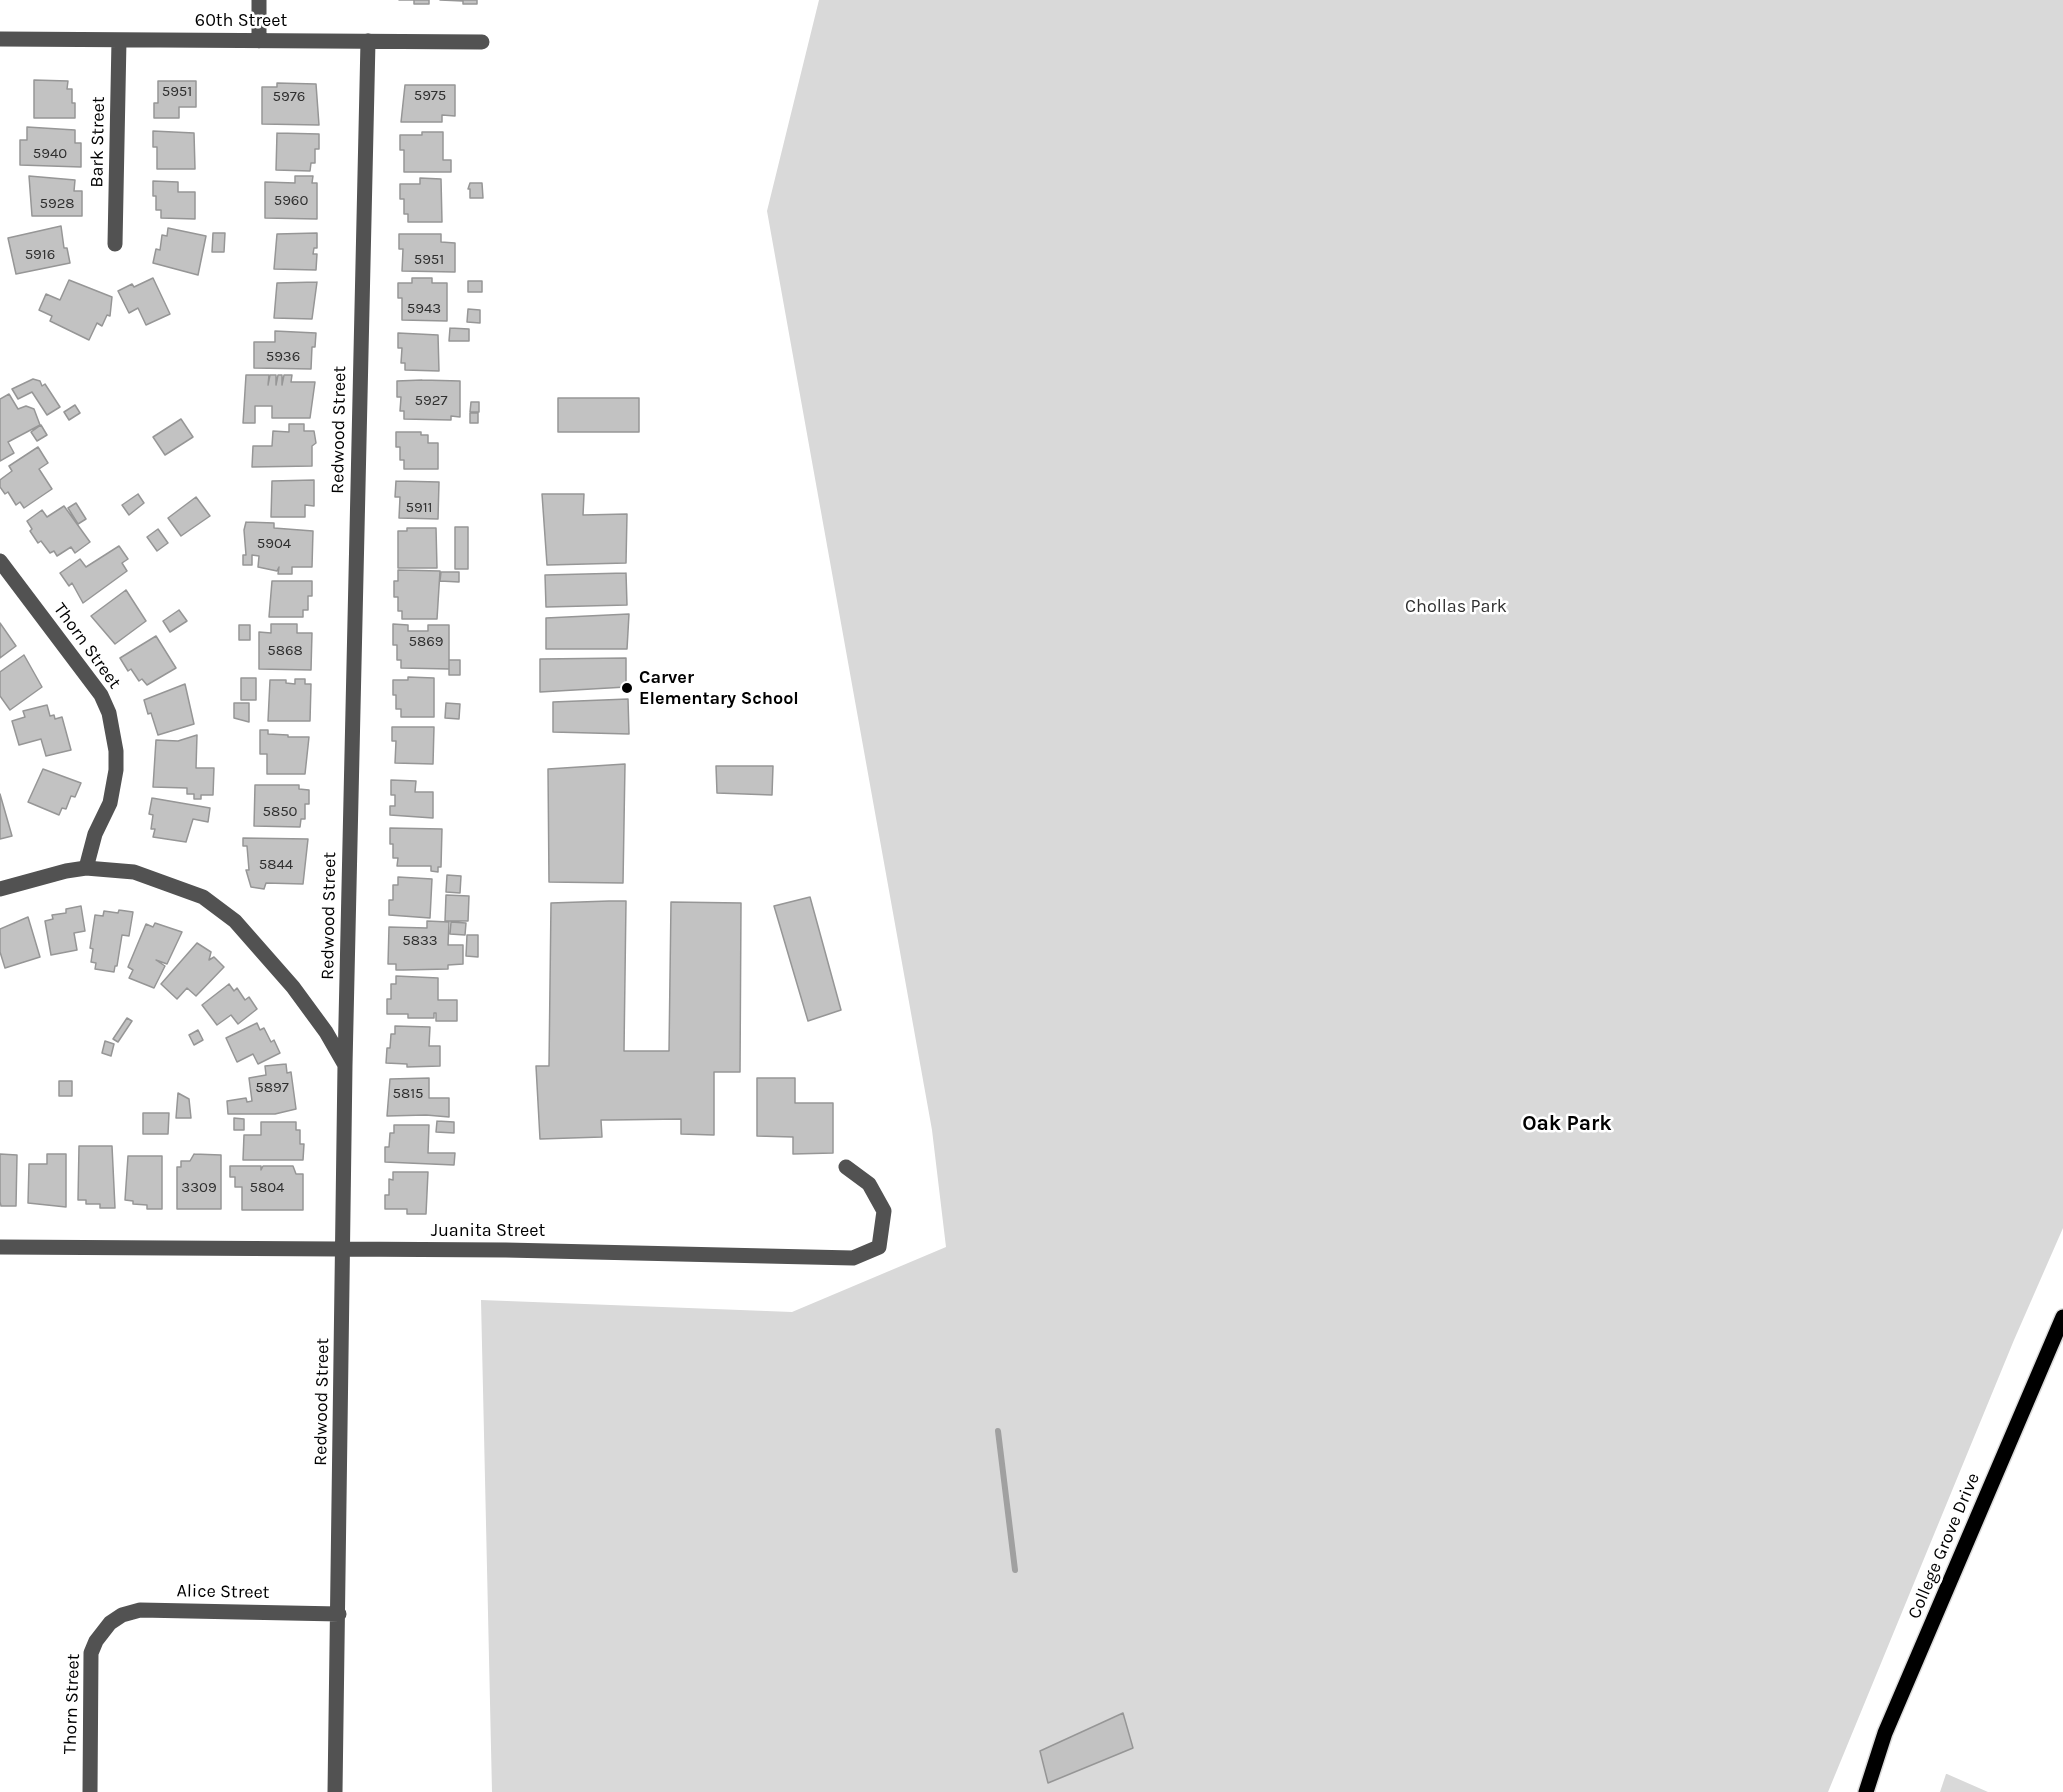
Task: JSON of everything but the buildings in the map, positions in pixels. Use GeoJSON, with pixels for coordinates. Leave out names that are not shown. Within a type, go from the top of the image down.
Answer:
{"type":"FeatureCollection","features":[{"type":"Feature","properties":{"kind":"main road","name":"College Grove Drive"},"geometry":{"type":"LineString","coordinates":[[1866,1792],[1885,1733],[2063,1317]]}},
{"type":"Feature","properties":{"kind":"street"},"geometry":{"type":"LineString","coordinates":[[259,0],[259,41]]}},
{"type":"Feature","properties":{"kind":"street","name":"60th Street"},"geometry":{"type":"LineString","coordinates":[[0,39],[482,42]]}},
{"type":"Feature","properties":{"kind":"street","name":"Bark Street"},"geometry":{"type":"LineString","coordinates":[[115,244],[119,40]]}},
{"type":"Feature","properties":{"kind":"street","name":"Redwood Street"},"geometry":{"type":"LineString","coordinates":[[335,1792],[345,1065],[369,41]]}},
{"type":"Feature","properties":{"kind":"street","name":"Thorn Street"},"geometry":{"type":"LineString","coordinates":[[0,561],[101,695],[109,713],[117,751],[115,778],[110,803],[95,834],[86,868]]}},
{"type":"Feature","properties":{"kind":"street"},"geometry":{"type":"LineString","coordinates":[[0,889],[66,871],[86,868],[134,872],[202,897],[235,921],[293,987],[326,1032],[345,1065]]}},
{"type":"Feature","properties":{"kind":"street","name":"Juanita Street"},"geometry":{"type":"LineString","coordinates":[[0,1247],[343,1251],[518,1250],[854,1258],[879,1247],[884,1211],[869,1184],[846,1167]]}},
{"type":"Feature","properties":{"kind":"street","name":"Alice Street"},"geometry":{"type":"LineString","coordinates":[[110,1623],[122,1614],[140,1610],[339,1614]]}},
{"type":"Feature","properties":{"kind":"street","name":"Thorn Street"},"geometry":{"type":"LineString","coordinates":[[90,1792],[91,1653],[96,1641],[110,1623]]}},
{"type":"Feature","properties":{"kind":"green space","name":"Chollas Park"},"geometry":{"type":"Polygon","coordinates":[[[819,0],[2063,0],[2063,1228],[2014,1340],[1828,1792],[492,1792],[481,1300],[792,1312],[946,1247],[932,1130],[767,211],[819,0]]]}},
{"type":"Feature","properties":{"kind":"green space"},"geometry":{"type":"Polygon","coordinates":[[[1947,1774],[1988,1792],[1940,1792],[1947,1774]]]}},
{"type":"Feature","properties":{"kind":"waterway"},"geometry":{"type":"LineString","coordinates":[[998,1431],[1015,1570]]}},
{"type":"Feature","properties":{"kind":"place","name":"Carver Elementary School"},"geometry":{"type":"Point","coordinates":[627,688]}},
{"type":"Feature","properties":{"kind":"district","name":"Oak Park"},"geometry":{"type":"Point","coordinates":[1567,1124]}}]}
